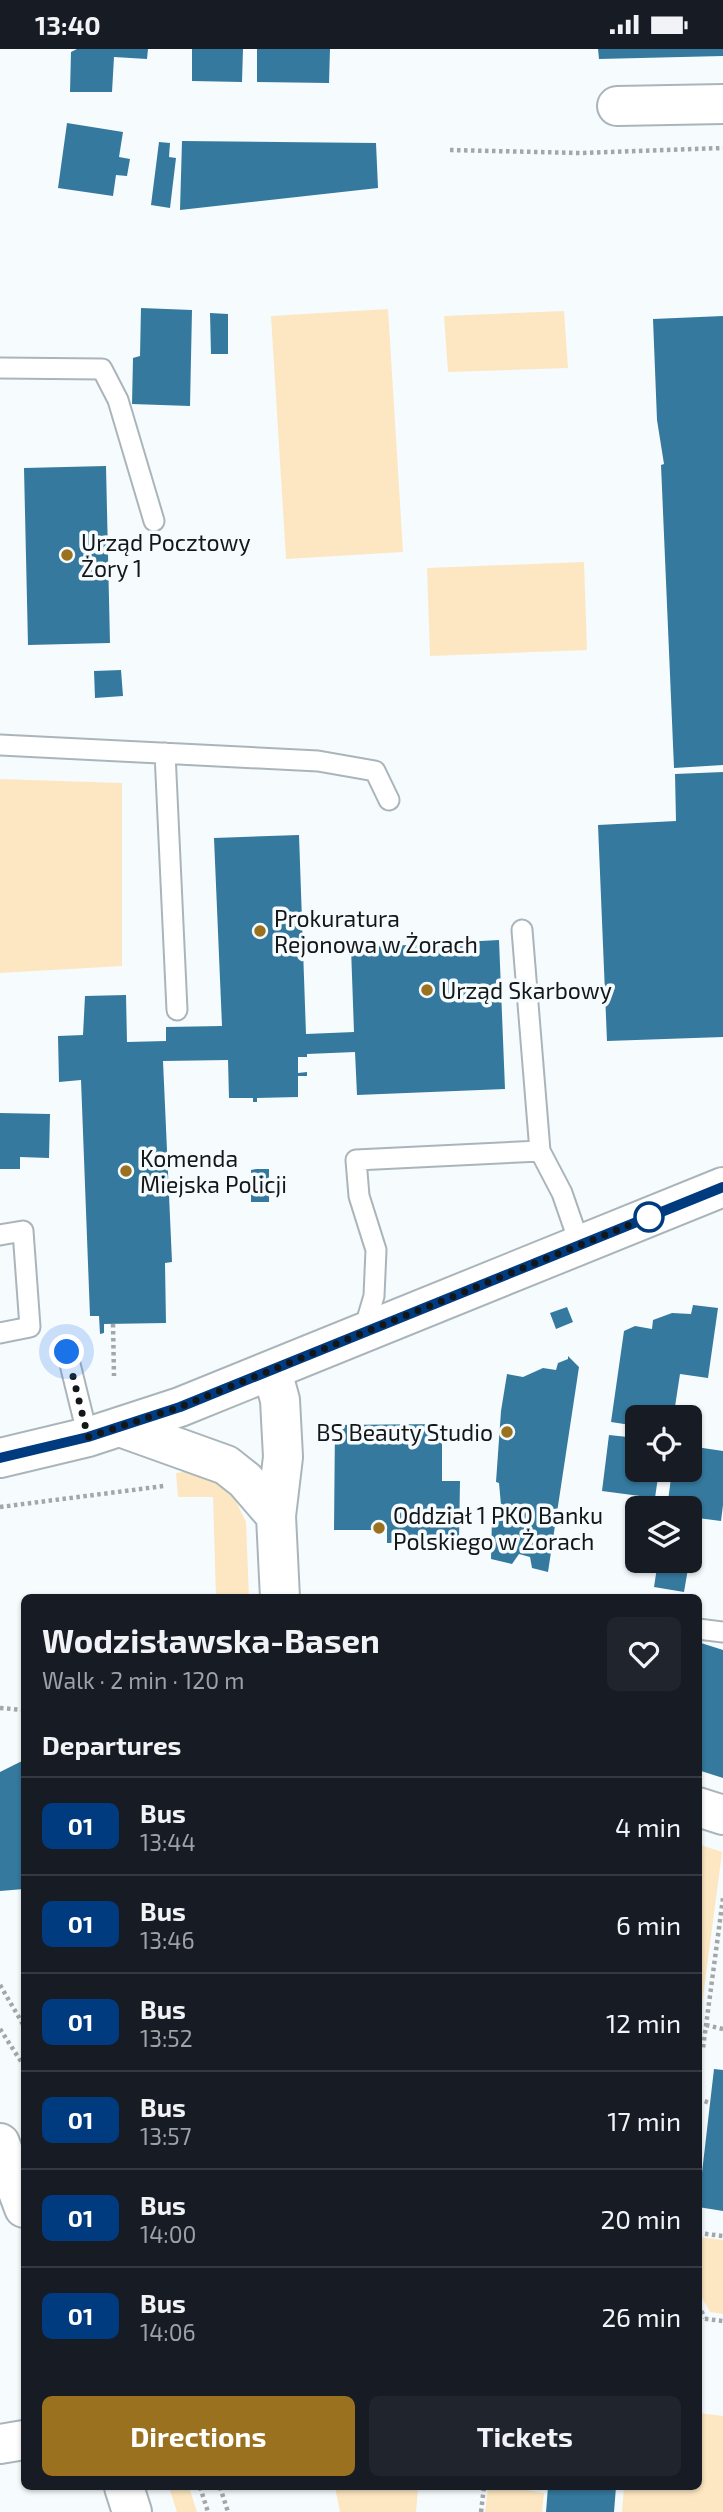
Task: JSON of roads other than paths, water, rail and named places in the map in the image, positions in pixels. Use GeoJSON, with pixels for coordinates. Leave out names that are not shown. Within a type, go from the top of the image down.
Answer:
{"type":"FeatureCollection","features":[{"type":"Feature","properties":{"kind":"street"},"geometry":{"type":"LineString","coordinates":[[617,106],[723,104]]}},
{"type":"Feature","properties":{"kind":"street"},"geometry":{"type":"LineString","coordinates":[[0,1458],[104,1432],[180,1407],[723,1187]]}},
{"type":"Feature","properties":{"kind":"street"},"geometry":{"type":"LineString","coordinates":[[272,1371],[280,1400],[283,1457],[275,1515],[280,1594]]}},
{"type":"Feature","properties":{"kind":"street"},"geometry":{"type":"LineString","coordinates":[[104,1432],[226,1465],[245,1480],[275,1515]]}},
{"type":"Feature","properties":{"kind":"street"},"geometry":{"type":"LineString","coordinates":[[702,1808],[723,1815]]}},
{"type":"Feature","properties":{"kind":"street"},"geometry":{"type":"LineString","coordinates":[[0,2143],[21,2199]]}},
{"type":"Feature","properties":{"kind":"street"},"geometry":{"type":"LineString","coordinates":[[0,2444],[21,2440]]}},
{"type":"Feature","properties":{"kind":"street"},"geometry":{"type":"LineString","coordinates":[[125,2490],[132,2512]]}},
{"type":"Feature","properties":{"kind":"lane"},"geometry":{"type":"LineString","coordinates":[[0,368],[102,369],[118,400],[153,521]]}},
{"type":"Feature","properties":{"kind":"lane"},"geometry":{"type":"LineString","coordinates":[[0,745],[318,761],[375,771],[389,800]]}},
{"type":"Feature","properties":{"kind":"lane"},"geometry":{"type":"LineString","coordinates":[[165,753],[177,1010]]}},
{"type":"Feature","properties":{"kind":"lane"},"geometry":{"type":"LineString","coordinates":[[522,930],[540,1151],[562,1193],[580,1245]]}},
{"type":"Feature","properties":{"kind":"lane"},"geometry":{"type":"LineString","coordinates":[[363,1333],[374,1296],[376,1249],[359,1196],[356,1160],[540,1151]]}},
{"type":"Feature","properties":{"kind":"lane"},"geometry":{"type":"LineString","coordinates":[[0,1235],[23,1231],[30,1327],[0,1333]]}},
{"type":"Feature","properties":{"kind":"lane"},"geometry":{"type":"LineString","coordinates":[[67,1352],[104,1432]]}},
{"type":"Feature","properties":{"kind":"lane"},"geometry":{"type":"LineString","coordinates":[[702,1629],[723,1632]]}},
{"type":"Feature","properties":{"kind":"place","name":"Urząd Pocztowy Żory 1"},"geometry":{"type":"Point","coordinates":[67,555]}},
{"type":"Feature","properties":{"kind":"place","name":"Prokuratura Rejonowa w Żorach"},"geometry":{"type":"Point","coordinates":[260,931]}},
{"type":"Feature","properties":{"kind":"place","name":"Urząd Skarbowy"},"geometry":{"type":"Point","coordinates":[427,990]}},
{"type":"Feature","properties":{"kind":"place","name":"Komenda Miejska Policji"},"geometry":{"type":"Point","coordinates":[126,1171]}},
{"type":"Feature","properties":{"kind":"place","name":"BS Beauty Studio"},"geometry":{"type":"Point","coordinates":[507,1432]}},
{"type":"Feature","properties":{"kind":"place","name":"Oddział 1 PKO Banku Polskiego w Żorach"},"geometry":{"type":"Point","coordinates":[379,1528]}}]}
